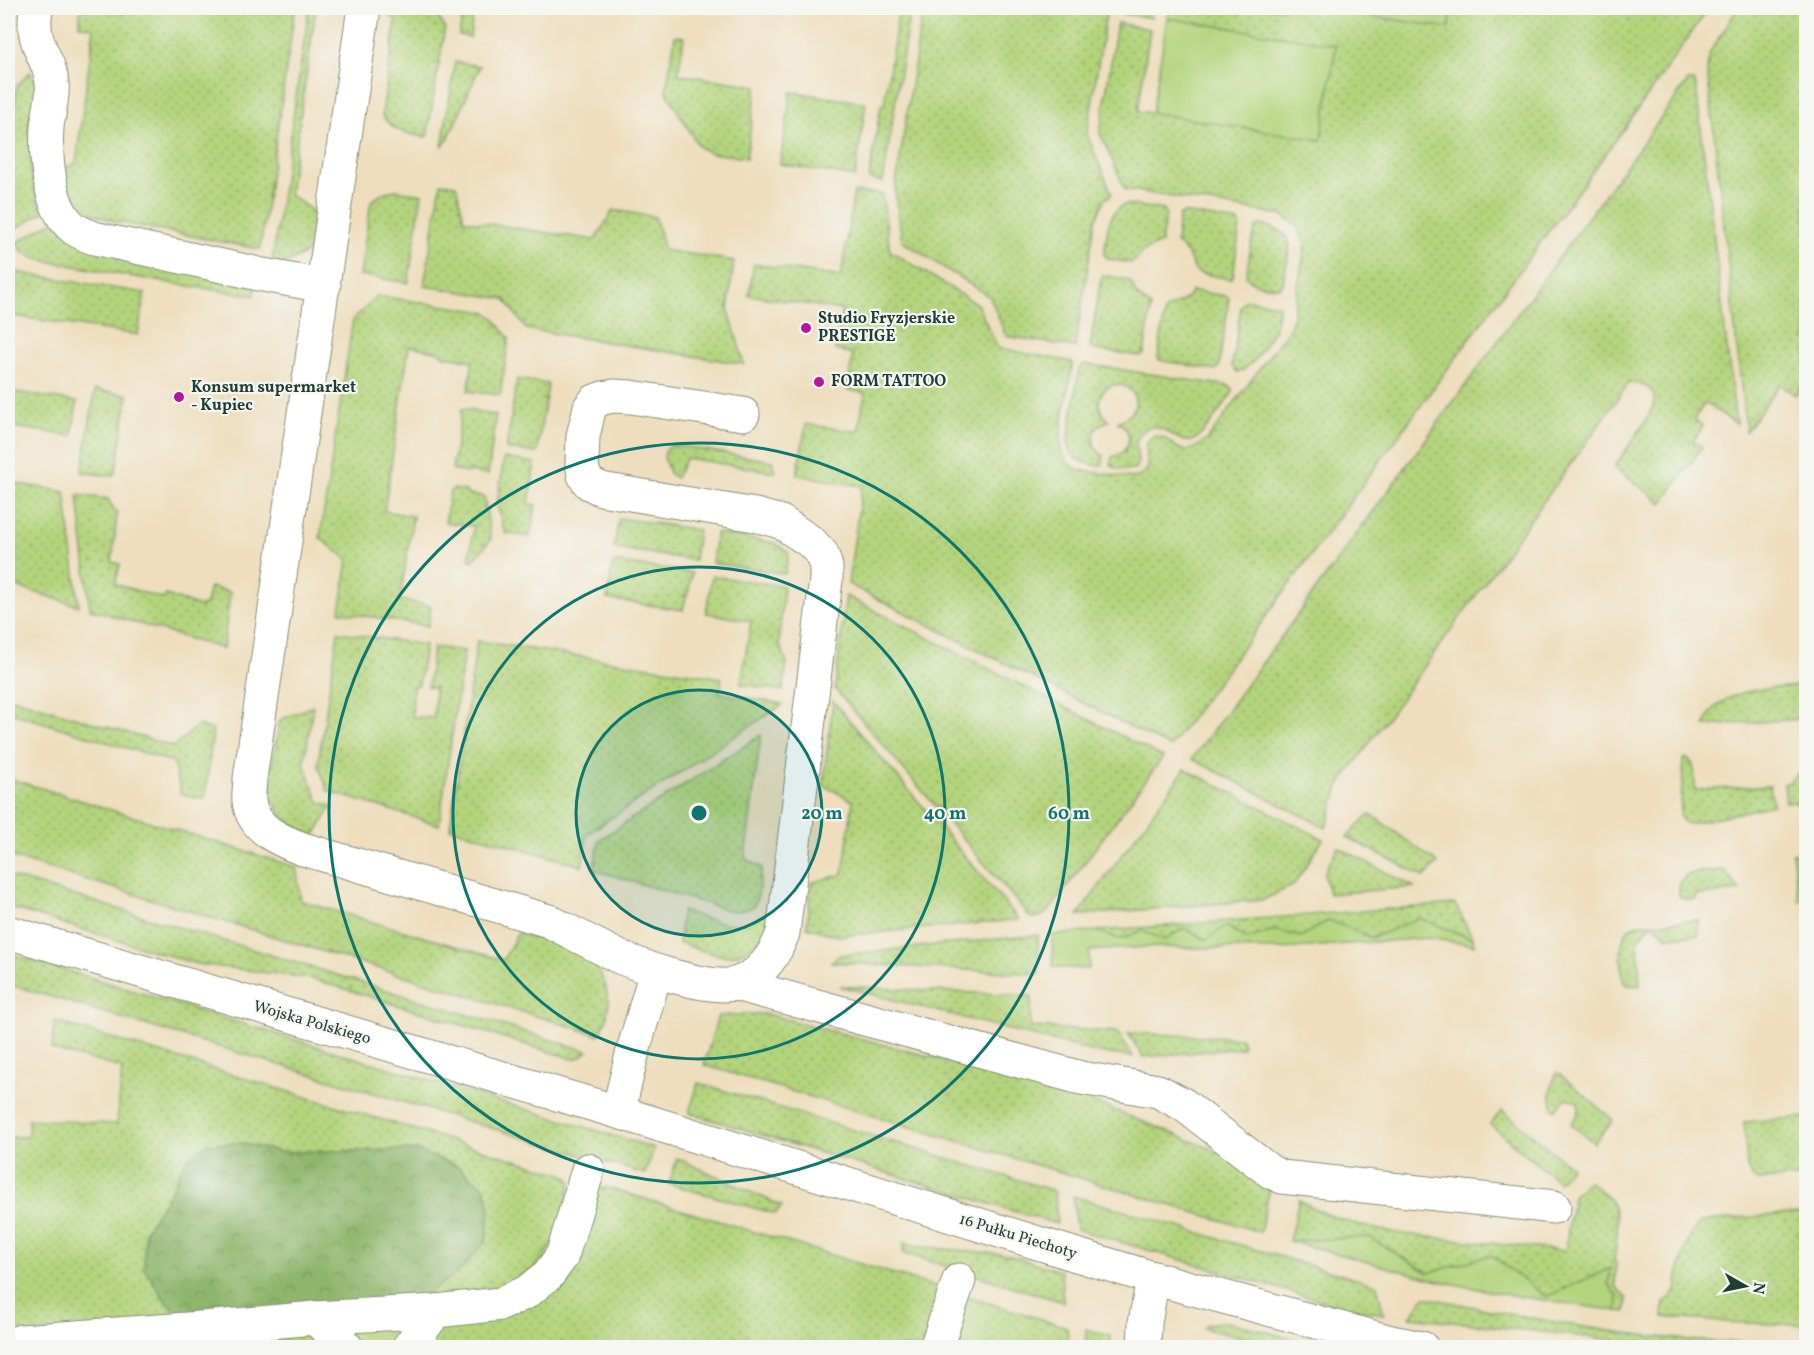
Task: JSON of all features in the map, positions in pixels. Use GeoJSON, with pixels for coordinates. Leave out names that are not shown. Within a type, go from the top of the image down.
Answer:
{"type":"FeatureCollection","features":[{"type":"Feature","properties":{"kind":"street"},"geometry":{"type":"LineString","coordinates":[[36,8],[34,20],[36,35],[50,68],[53,84],[47,130],[49,174],[59,211],[69,224],[79,232],[94,238],[262,275],[324,286]]}},
{"type":"Feature","properties":{"kind":"street"},"geometry":{"type":"LineString","coordinates":[[364,8],[250,778],[249,801],[253,817],[278,840],[549,921],[619,957],[656,971],[709,984],[736,984],[1081,1078],[1158,1091],[1184,1105],[1271,1172],[1282,1177],[1554,1207]]}},
{"type":"Feature","properties":{"kind":"street"},"geometry":{"type":"LineString","coordinates":[[736,984],[768,963],[778,948],[783,933],[826,567],[822,554],[811,542],[781,522],[755,515],[601,489],[589,483],[584,475],[581,452],[590,407],[595,401],[603,398],[631,397],[743,414]]}},
{"type":"Feature","properties":{"kind":"street","name":"Wojska Polskiego"},"geometry":{"type":"LineString","coordinates":[[8,932],[618,1112]]}},
{"type":"Feature","properties":{"kind":"street"},"geometry":{"type":"LineString","coordinates":[[618,1112],[656,971]]}},
{"type":"Feature","properties":{"kind":"street","name":"16 Pułku Piechoty"},"geometry":{"type":"LineString","coordinates":[[618,1112],[1153,1278],[1391,1342],[1422,1347]]}},
{"type":"Feature","properties":{"kind":"street"},"geometry":{"type":"LineString","coordinates":[[8,1345],[21,1341],[105,1341],[206,1337],[315,1318],[436,1311],[501,1304],[527,1292],[548,1275],[562,1256],[588,1170]]}},
{"type":"Feature","properties":{"kind":"street"},"geometry":{"type":"LineString","coordinates":[[1143,1347],[1153,1278]]}},
{"type":"Feature","properties":{"kind":"street"},"geometry":{"type":"LineString","coordinates":[[936,1347],[959,1280]]}},
{"type":"Feature","properties":{"kind":"street"},"geometry":{"type":"LineString","coordinates":[[408,1347],[436,1311]]}},
{"type":"Feature","properties":{"kind":"street"},"geometry":{"type":"LineString","coordinates":[[315,1318],[347,1347]]}},
{"type":"Feature","properties":{"kind":"green space"},"geometry":{"type":"Polygon","coordinates":[[[81,8],[295,8],[260,249],[114,221],[91,213],[79,213],[68,195],[62,170],[76,163],[94,28],[79,25],[81,8]]]}},
{"type":"Feature","properties":{"kind":"green space"},"geometry":{"type":"Polygon","coordinates":[[[309,8],[316,8],[289,194],[317,214],[311,250],[286,264],[272,262],[309,8]]]}},
{"type":"Feature","properties":{"kind":"green space"},"geometry":{"type":"Polygon","coordinates":[[[392,8],[433,8],[445,28],[427,137],[402,132],[386,121],[382,115],[396,18],[390,17],[392,8]]]}},
{"type":"Feature","properties":{"kind":"green space"},"geometry":{"type":"Polygon","coordinates":[[[464,8],[474,8],[470,37],[459,35],[464,8]]]}},
{"type":"Feature","properties":{"kind":"green space"},"geometry":{"type":"Polygon","coordinates":[[[899,8],[910,8],[883,182],[869,179],[881,105],[884,105],[899,8]]]}},
{"type":"Feature","properties":{"kind":"green space"},"geometry":{"type":"Polygon","coordinates":[[[923,8],[1107,8],[1087,135],[1112,194],[1104,200],[1095,222],[1075,347],[1006,336],[990,297],[902,241],[895,191],[923,8]]]}},
{"type":"Feature","properties":{"kind":"green space"},"geometry":{"type":"Polygon","coordinates":[[[1119,8],[1153,8],[1151,18],[1119,13],[1119,8]]]}},
{"type":"Feature","properties":{"kind":"green space"},"geometry":{"type":"Polygon","coordinates":[[[1169,8],[1318,8],[1449,28],[1452,8],[1709,8],[1626,126],[1170,747],[848,584],[862,486],[797,475],[806,424],[858,432],[865,393],[847,390],[853,354],[835,350],[842,310],[749,295],[754,264],[841,277],[854,192],[882,194],[890,251],[977,304],[998,348],[1073,362],[1061,435],[1062,453],[1070,465],[1078,470],[1133,478],[1139,477],[1148,469],[1146,444],[1153,436],[1161,437],[1182,450],[1197,447],[1208,439],[1291,326],[1305,247],[1298,228],[1281,215],[1125,189],[1100,133],[1117,23],[1150,29],[1138,111],[1321,140],[1336,45],[1167,18],[1169,8]]]}},
{"type":"Feature","properties":{"kind":"green space"},"geometry":{"type":"Polygon","coordinates":[[[1318,8],[1452,8],[1449,28],[1318,8]]]}},
{"type":"Feature","properties":{"kind":"green space"},"geometry":{"type":"Polygon","coordinates":[[[1738,8],[1806,8],[1806,391],[1801,387],[1795,395],[1780,384],[1746,431],[1707,68],[1710,52],[1738,8]]]}},
{"type":"Feature","properties":{"kind":"green space"},"geometry":{"type":"Polygon","coordinates":[[[1167,18],[1336,45],[1321,140],[1152,113],[1167,18]]]}},
{"type":"Feature","properties":{"kind":"green space"},"geometry":{"type":"Polygon","coordinates":[[[675,36],[684,37],[678,74],[757,86],[746,158],[711,153],[699,147],[666,91],[675,36]]]}},
{"type":"Feature","properties":{"kind":"green space"},"geometry":{"type":"Polygon","coordinates":[[[455,62],[480,66],[448,139],[442,147],[455,62]]]}},
{"type":"Feature","properties":{"kind":"green space"},"geometry":{"type":"Polygon","coordinates":[[[30,72],[38,92],[38,116],[31,175],[44,212],[10,232],[8,228],[8,149],[17,86],[30,72]]]}},
{"type":"Feature","properties":{"kind":"green space"},"geometry":{"type":"Polygon","coordinates":[[[1688,81],[1693,81],[1696,86],[1736,424],[1705,403],[1694,419],[1703,426],[1693,441],[1702,447],[1662,503],[1614,467],[1652,410],[1654,403],[1653,393],[1647,387],[1629,383],[1340,784],[1326,828],[1192,759],[1688,81]]]}},
{"type":"Feature","properties":{"kind":"green space"},"geometry":{"type":"Polygon","coordinates":[[[791,92],[866,103],[855,177],[780,164],[791,92]]]}},
{"type":"Feature","properties":{"kind":"green space"},"geometry":{"type":"Polygon","coordinates":[[[441,183],[456,185],[464,220],[595,240],[613,210],[655,217],[664,250],[734,261],[728,308],[744,364],[526,329],[505,299],[424,286],[441,183]]]}},
{"type":"Feature","properties":{"kind":"green space"},"geometry":{"type":"Polygon","coordinates":[[[395,190],[422,194],[408,283],[360,275],[371,201],[385,192],[395,190]]]}},
{"type":"Feature","properties":{"kind":"green space"},"geometry":{"type":"Polygon","coordinates":[[[1126,204],[1164,210],[1166,213],[1161,243],[1143,251],[1136,260],[1130,263],[1109,259],[1104,255],[1111,218],[1119,207],[1126,204]]]}},
{"type":"Feature","properties":{"kind":"green space"},"geometry":{"type":"Polygon","coordinates":[[[1184,213],[1240,224],[1233,277],[1230,279],[1199,273],[1195,270],[1187,253],[1176,243],[1179,216],[1184,213]]]}},
{"type":"Feature","properties":{"kind":"green space"},"geometry":{"type":"Polygon","coordinates":[[[52,222],[256,287],[254,296],[36,259],[20,249],[16,243],[52,222]]]}},
{"type":"Feature","properties":{"kind":"green space"},"geometry":{"type":"Polygon","coordinates":[[[1257,226],[1279,230],[1286,236],[1290,246],[1283,284],[1280,287],[1257,284],[1246,277],[1253,238],[1257,226]]]}},
{"type":"Feature","properties":{"kind":"green space"},"geometry":{"type":"Polygon","coordinates":[[[14,272],[145,293],[138,335],[8,315],[8,277],[14,272]]]}},
{"type":"Feature","properties":{"kind":"green space"},"geometry":{"type":"Polygon","coordinates":[[[1103,275],[1131,282],[1136,294],[1151,307],[1144,354],[1141,356],[1096,350],[1090,346],[1103,275]]]}},
{"type":"Feature","properties":{"kind":"green space"},"geometry":{"type":"Polygon","coordinates":[[[1192,291],[1227,296],[1229,299],[1219,367],[1215,370],[1158,358],[1165,311],[1186,299],[1192,291]]]}},
{"type":"Feature","properties":{"kind":"green space"},"geometry":{"type":"Polygon","coordinates":[[[378,296],[486,312],[494,318],[509,338],[500,395],[468,391],[473,361],[409,346],[384,511],[413,516],[400,600],[431,606],[428,626],[340,612],[348,560],[320,538],[353,319],[378,296]]]}},
{"type":"Feature","properties":{"kind":"green space"},"geometry":{"type":"Polygon","coordinates":[[[1249,300],[1279,307],[1275,329],[1263,348],[1248,367],[1237,372],[1232,366],[1241,306],[1249,300]]]}},
{"type":"Feature","properties":{"kind":"green space"},"geometry":{"type":"Polygon","coordinates":[[[1084,364],[1229,386],[1233,392],[1202,434],[1191,441],[1185,441],[1158,427],[1145,430],[1136,441],[1138,464],[1136,468],[1127,470],[1111,465],[1112,457],[1127,447],[1129,436],[1118,422],[1130,414],[1135,406],[1135,398],[1124,386],[1116,384],[1108,387],[1101,395],[1099,406],[1109,421],[1098,427],[1093,437],[1095,447],[1104,456],[1100,466],[1083,462],[1075,457],[1068,442],[1079,369],[1084,364]]]}},
{"type":"Feature","properties":{"kind":"green space"},"geometry":{"type":"Polygon","coordinates":[[[517,379],[548,384],[537,453],[506,449],[517,379]]]}},
{"type":"Feature","properties":{"kind":"green space"},"geometry":{"type":"Polygon","coordinates":[[[95,390],[128,395],[117,464],[115,473],[111,476],[82,472],[95,390]]]}},
{"type":"Feature","properties":{"kind":"green space"},"geometry":{"type":"Polygon","coordinates":[[[9,391],[77,402],[72,436],[8,426],[9,391]]]}},
{"type":"Feature","properties":{"kind":"green space"},"geometry":{"type":"Polygon","coordinates":[[[462,409],[496,415],[488,475],[469,470],[468,473],[452,470],[462,409]]]}},
{"type":"Feature","properties":{"kind":"green space"},"geometry":{"type":"Polygon","coordinates":[[[673,445],[772,461],[775,472],[686,458],[676,478],[669,473],[664,457],[666,449],[673,445]]]}},
{"type":"Feature","properties":{"kind":"green space"},"geometry":{"type":"Polygon","coordinates":[[[504,458],[535,463],[529,503],[536,505],[530,537],[505,533],[497,505],[504,458]]]}},
{"type":"Feature","properties":{"kind":"green space"},"geometry":{"type":"Polygon","coordinates":[[[8,482],[65,492],[79,606],[8,584],[8,482]]]}},
{"type":"Feature","properties":{"kind":"green space"},"geometry":{"type":"Polygon","coordinates":[[[453,489],[484,497],[491,539],[473,561],[469,560],[474,526],[445,522],[450,491],[453,489]]]}},
{"type":"Feature","properties":{"kind":"green space"},"geometry":{"type":"Polygon","coordinates":[[[78,495],[108,499],[117,514],[112,562],[120,564],[115,584],[164,599],[166,595],[200,607],[206,604],[210,587],[230,592],[223,649],[90,609],[78,495]]]}},
{"type":"Feature","properties":{"kind":"green space"},"geometry":{"type":"Polygon","coordinates":[[[619,518],[698,530],[694,560],[614,548],[619,518]]]}},
{"type":"Feature","properties":{"kind":"green space"},"geometry":{"type":"Polygon","coordinates":[[[716,533],[775,543],[789,553],[785,574],[712,563],[716,533]]]}},
{"type":"Feature","properties":{"kind":"green space"},"geometry":{"type":"Polygon","coordinates":[[[613,562],[692,573],[688,595],[684,595],[686,597],[683,610],[607,599],[613,562]]]}},
{"type":"Feature","properties":{"kind":"green space"},"geometry":{"type":"Polygon","coordinates":[[[712,576],[784,586],[779,644],[787,662],[783,691],[741,684],[751,621],[706,613],[712,576]]]}},
{"type":"Feature","properties":{"kind":"green space"},"geometry":{"type":"Polygon","coordinates":[[[846,596],[1163,757],[1049,911],[1040,917],[1031,918],[835,689],[846,596]]]}},
{"type":"Feature","properties":{"kind":"green space"},"geometry":{"type":"Polygon","coordinates":[[[338,632],[425,645],[419,685],[413,686],[412,717],[434,718],[435,688],[428,687],[433,647],[464,651],[439,825],[328,791],[318,764],[338,632]]]}},
{"type":"Feature","properties":{"kind":"green space"},"geometry":{"type":"Polygon","coordinates":[[[477,641],[722,678],[720,693],[782,705],[587,834],[582,866],[450,828],[477,641]]]}},
{"type":"Feature","properties":{"kind":"green space"},"geometry":{"type":"Polygon","coordinates":[[[1806,686],[1806,724],[1800,719],[1705,726],[1711,713],[1720,703],[1732,696],[1762,689],[1806,686]]]}},
{"type":"Feature","properties":{"kind":"green space"},"geometry":{"type":"Polygon","coordinates":[[[8,697],[174,747],[198,725],[213,730],[205,798],[181,794],[173,762],[8,712],[8,697]]]}},
{"type":"Feature","properties":{"kind":"green space"},"geometry":{"type":"Polygon","coordinates":[[[833,701],[1019,920],[838,936],[807,927],[811,883],[843,874],[853,801],[823,785],[833,701]]]}},
{"type":"Feature","properties":{"kind":"green space"},"geometry":{"type":"Polygon","coordinates":[[[313,706],[304,764],[319,802],[332,806],[315,835],[295,827],[282,816],[274,803],[271,789],[273,756],[280,720],[313,706]]]}},
{"type":"Feature","properties":{"kind":"green space"},"geometry":{"type":"Polygon","coordinates":[[[761,735],[745,858],[762,868],[757,900],[753,907],[731,911],[594,870],[599,840],[761,735]]]}},
{"type":"Feature","properties":{"kind":"green space"},"geometry":{"type":"Polygon","coordinates":[[[1687,758],[1694,768],[1695,790],[1770,786],[1773,805],[1685,823],[1680,817],[1684,759],[1687,758]]]}},
{"type":"Feature","properties":{"kind":"green space"},"geometry":{"type":"Polygon","coordinates":[[[1185,769],[1323,839],[1294,885],[1263,900],[1078,915],[1185,769]]]}},
{"type":"Feature","properties":{"kind":"green space"},"geometry":{"type":"Polygon","coordinates":[[[1797,773],[1806,781],[1806,807],[1786,802],[1784,784],[1790,782],[1797,773]]]}},
{"type":"Feature","properties":{"kind":"green space"},"geometry":{"type":"Polygon","coordinates":[[[8,778],[296,867],[301,901],[503,960],[518,933],[583,952],[597,967],[605,984],[609,1003],[606,1021],[599,1035],[8,856],[8,778]]]}},
{"type":"Feature","properties":{"kind":"green space"},"geometry":{"type":"Polygon","coordinates":[[[1369,815],[1438,863],[1424,877],[1347,837],[1369,815]]]}},
{"type":"Feature","properties":{"kind":"green space"},"geometry":{"type":"Polygon","coordinates":[[[1338,847],[1414,887],[1329,894],[1324,873],[1338,847]]]}},
{"type":"Feature","properties":{"kind":"green space"},"geometry":{"type":"Polygon","coordinates":[[[1792,853],[1806,853],[1806,900],[1799,901],[1792,853]]]}},
{"type":"Feature","properties":{"kind":"green space"},"geometry":{"type":"Polygon","coordinates":[[[1722,870],[1740,891],[1696,895],[1696,899],[1688,900],[1679,896],[1679,887],[1686,876],[1692,873],[1722,870]]]}},
{"type":"Feature","properties":{"kind":"green space"},"geometry":{"type":"Polygon","coordinates":[[[8,876],[588,1051],[573,1059],[309,978],[197,964],[8,907],[8,876]]]}},
{"type":"Feature","properties":{"kind":"green space"},"geometry":{"type":"Polygon","coordinates":[[[1455,904],[1473,939],[1419,918],[1372,938],[1329,920],[1301,937],[1274,930],[1247,939],[1226,926],[1206,940],[1184,928],[1165,940],[1142,931],[1120,939],[1096,931],[1455,904]]]}},
{"type":"Feature","properties":{"kind":"green space"},"geometry":{"type":"Polygon","coordinates":[[[770,910],[764,933],[745,951],[726,956],[679,943],[682,911],[717,922],[737,924],[759,918],[770,910]]]}},
{"type":"Feature","properties":{"kind":"green space"},"geometry":{"type":"Polygon","coordinates":[[[1419,918],[1473,939],[1474,945],[1428,938],[1280,949],[1145,947],[1089,951],[1089,969],[1053,967],[1052,935],[1096,931],[1120,939],[1142,931],[1165,940],[1184,928],[1206,940],[1226,926],[1247,939],[1274,930],[1301,937],[1329,920],[1372,938],[1419,918]]]}},
{"type":"Feature","properties":{"kind":"green space"},"geometry":{"type":"Polygon","coordinates":[[[1698,920],[1699,935],[1668,937],[1652,924],[1638,940],[1640,986],[1626,985],[1623,981],[1621,956],[1623,939],[1631,927],[1639,924],[1698,920]]]}},
{"type":"Feature","properties":{"kind":"green space"},"geometry":{"type":"Polygon","coordinates":[[[1038,935],[1039,974],[831,962],[840,955],[1038,935]]]}},
{"type":"Feature","properties":{"kind":"green space"},"geometry":{"type":"Polygon","coordinates":[[[8,953],[654,1148],[645,1174],[8,984],[8,953]]]}},
{"type":"Feature","properties":{"kind":"green space"},"geometry":{"type":"Polygon","coordinates":[[[840,986],[1032,996],[1030,1027],[1117,1032],[1133,1057],[1095,1052],[840,986]]]}},
{"type":"Feature","properties":{"kind":"green space"},"geometry":{"type":"Polygon","coordinates":[[[766,1014],[1074,1094],[1219,1152],[1270,1187],[1260,1232],[704,1065],[718,1016],[766,1014]]]}},
{"type":"Feature","properties":{"kind":"green space"},"geometry":{"type":"Polygon","coordinates":[[[54,1021],[562,1174],[571,1182],[558,1245],[527,1283],[406,1303],[490,1209],[485,1188],[456,1165],[415,1150],[280,1152],[239,1143],[166,1200],[145,1231],[188,1320],[8,1337],[8,1137],[28,1137],[29,1119],[117,1124],[122,1068],[52,1050],[54,1021]]]}},
{"type":"Feature","properties":{"kind":"green space"},"geometry":{"type":"Polygon","coordinates":[[[1128,1033],[1241,1038],[1243,1046],[1242,1048],[1143,1057],[1128,1033]]]}},
{"type":"Feature","properties":{"kind":"green space"},"geometry":{"type":"Polygon","coordinates":[[[1557,1072],[1613,1120],[1594,1143],[1571,1124],[1579,1110],[1577,1101],[1568,1098],[1555,1110],[1551,1101],[1551,1091],[1557,1072]]]}},
{"type":"Feature","properties":{"kind":"green space"},"geometry":{"type":"Polygon","coordinates":[[[698,1083],[1055,1191],[1057,1224],[689,1113],[698,1083]]]}},
{"type":"Feature","properties":{"kind":"green space"},"geometry":{"type":"Polygon","coordinates":[[[1502,1110],[1571,1167],[1559,1182],[1490,1125],[1502,1110]]]}},
{"type":"Feature","properties":{"kind":"green space"},"geometry":{"type":"Polygon","coordinates":[[[1806,1117],[1806,1177],[1759,1180],[1752,1177],[1747,1167],[1744,1122],[1806,1117]]]}},
{"type":"Feature","properties":{"kind":"green space"},"geometry":{"type":"Polygon","coordinates":[[[239,1143],[280,1152],[415,1150],[456,1166],[485,1188],[490,1209],[486,1241],[459,1272],[428,1293],[406,1303],[188,1320],[166,1302],[144,1268],[145,1231],[166,1200],[185,1161],[207,1144],[239,1143]]]}},
{"type":"Feature","properties":{"kind":"green space"},"geometry":{"type":"Polygon","coordinates":[[[677,1158],[782,1206],[776,1214],[669,1184],[677,1158]]]}},
{"type":"Feature","properties":{"kind":"green space"},"geometry":{"type":"Polygon","coordinates":[[[1588,1181],[1610,1200],[1614,1207],[1617,1222],[1615,1286],[1627,1298],[1626,1312],[1617,1311],[1618,1297],[1608,1285],[1610,1269],[1546,1297],[1491,1255],[1428,1273],[1369,1237],[1289,1241],[1299,1200],[1336,1218],[1376,1229],[1417,1236],[1565,1251],[1573,1196],[1588,1181]]]}},
{"type":"Feature","properties":{"kind":"green space"},"geometry":{"type":"Polygon","coordinates":[[[609,1188],[940,1288],[921,1347],[419,1348],[441,1319],[499,1312],[596,1189],[609,1188]]]}},
{"type":"Feature","properties":{"kind":"green space"},"geometry":{"type":"Polygon","coordinates":[[[1073,1196],[1377,1285],[1384,1314],[1342,1307],[1076,1229],[1073,1196]]]}},
{"type":"Feature","properties":{"kind":"green space"},"geometry":{"type":"Polygon","coordinates":[[[1806,1212],[1806,1325],[1663,1317],[1664,1303],[1676,1292],[1679,1269],[1687,1244],[1700,1223],[1806,1212]]]}},
{"type":"Feature","properties":{"kind":"green space"},"geometry":{"type":"Polygon","coordinates":[[[1369,1237],[1428,1273],[1491,1255],[1546,1297],[1611,1268],[1608,1284],[1618,1297],[1617,1311],[1504,1294],[1439,1281],[1289,1241],[1369,1237]]]}},
{"type":"Feature","properties":{"kind":"green space"},"geometry":{"type":"Polygon","coordinates":[[[904,1243],[1008,1255],[1061,1271],[1063,1302],[903,1253],[904,1243]]]}},
{"type":"Feature","properties":{"kind":"green space"},"geometry":{"type":"Polygon","coordinates":[[[965,1296],[1067,1327],[1069,1347],[949,1348],[965,1296]]]}},
{"type":"Feature","properties":{"kind":"green space"},"geometry":{"type":"Polygon","coordinates":[[[1425,1297],[1588,1328],[1654,1337],[1806,1344],[1806,1347],[1668,1347],[1410,1317],[1425,1297]]]}},
{"type":"Feature","properties":{"kind":"green space"},"geometry":{"type":"Polygon","coordinates":[[[414,1319],[399,1347],[357,1347],[340,1326],[414,1319]]]}},
{"type":"Feature","properties":{"kind":"green space"},"geometry":{"type":"Polygon","coordinates":[[[1222,1322],[1325,1347],[1280,1347],[1203,1328],[1208,1324],[1222,1322]]]}},
{"type":"Feature","properties":{"kind":"green space"},"geometry":{"type":"Polygon","coordinates":[[[302,1327],[334,1348],[209,1348],[216,1340],[302,1327]]]}},
{"type":"Feature","properties":{"kind":"green space"},"geometry":{"type":"Polygon","coordinates":[[[1086,1329],[1110,1336],[1112,1347],[1087,1347],[1086,1329]]]}},
{"type":"Feature","properties":{"kind":"place","name":"Studio Fryzjerskie PRESTIGE"},"geometry":{"type":"Point","coordinates":[806,328]}},
{"type":"Feature","properties":{"kind":"place","name":"FORM TATTOO"},"geometry":{"type":"Point","coordinates":[819,382]}},
{"type":"Feature","properties":{"kind":"place","name":"Konsum supermarket - Kupiec"},"geometry":{"type":"Point","coordinates":[179,397]}}]}
